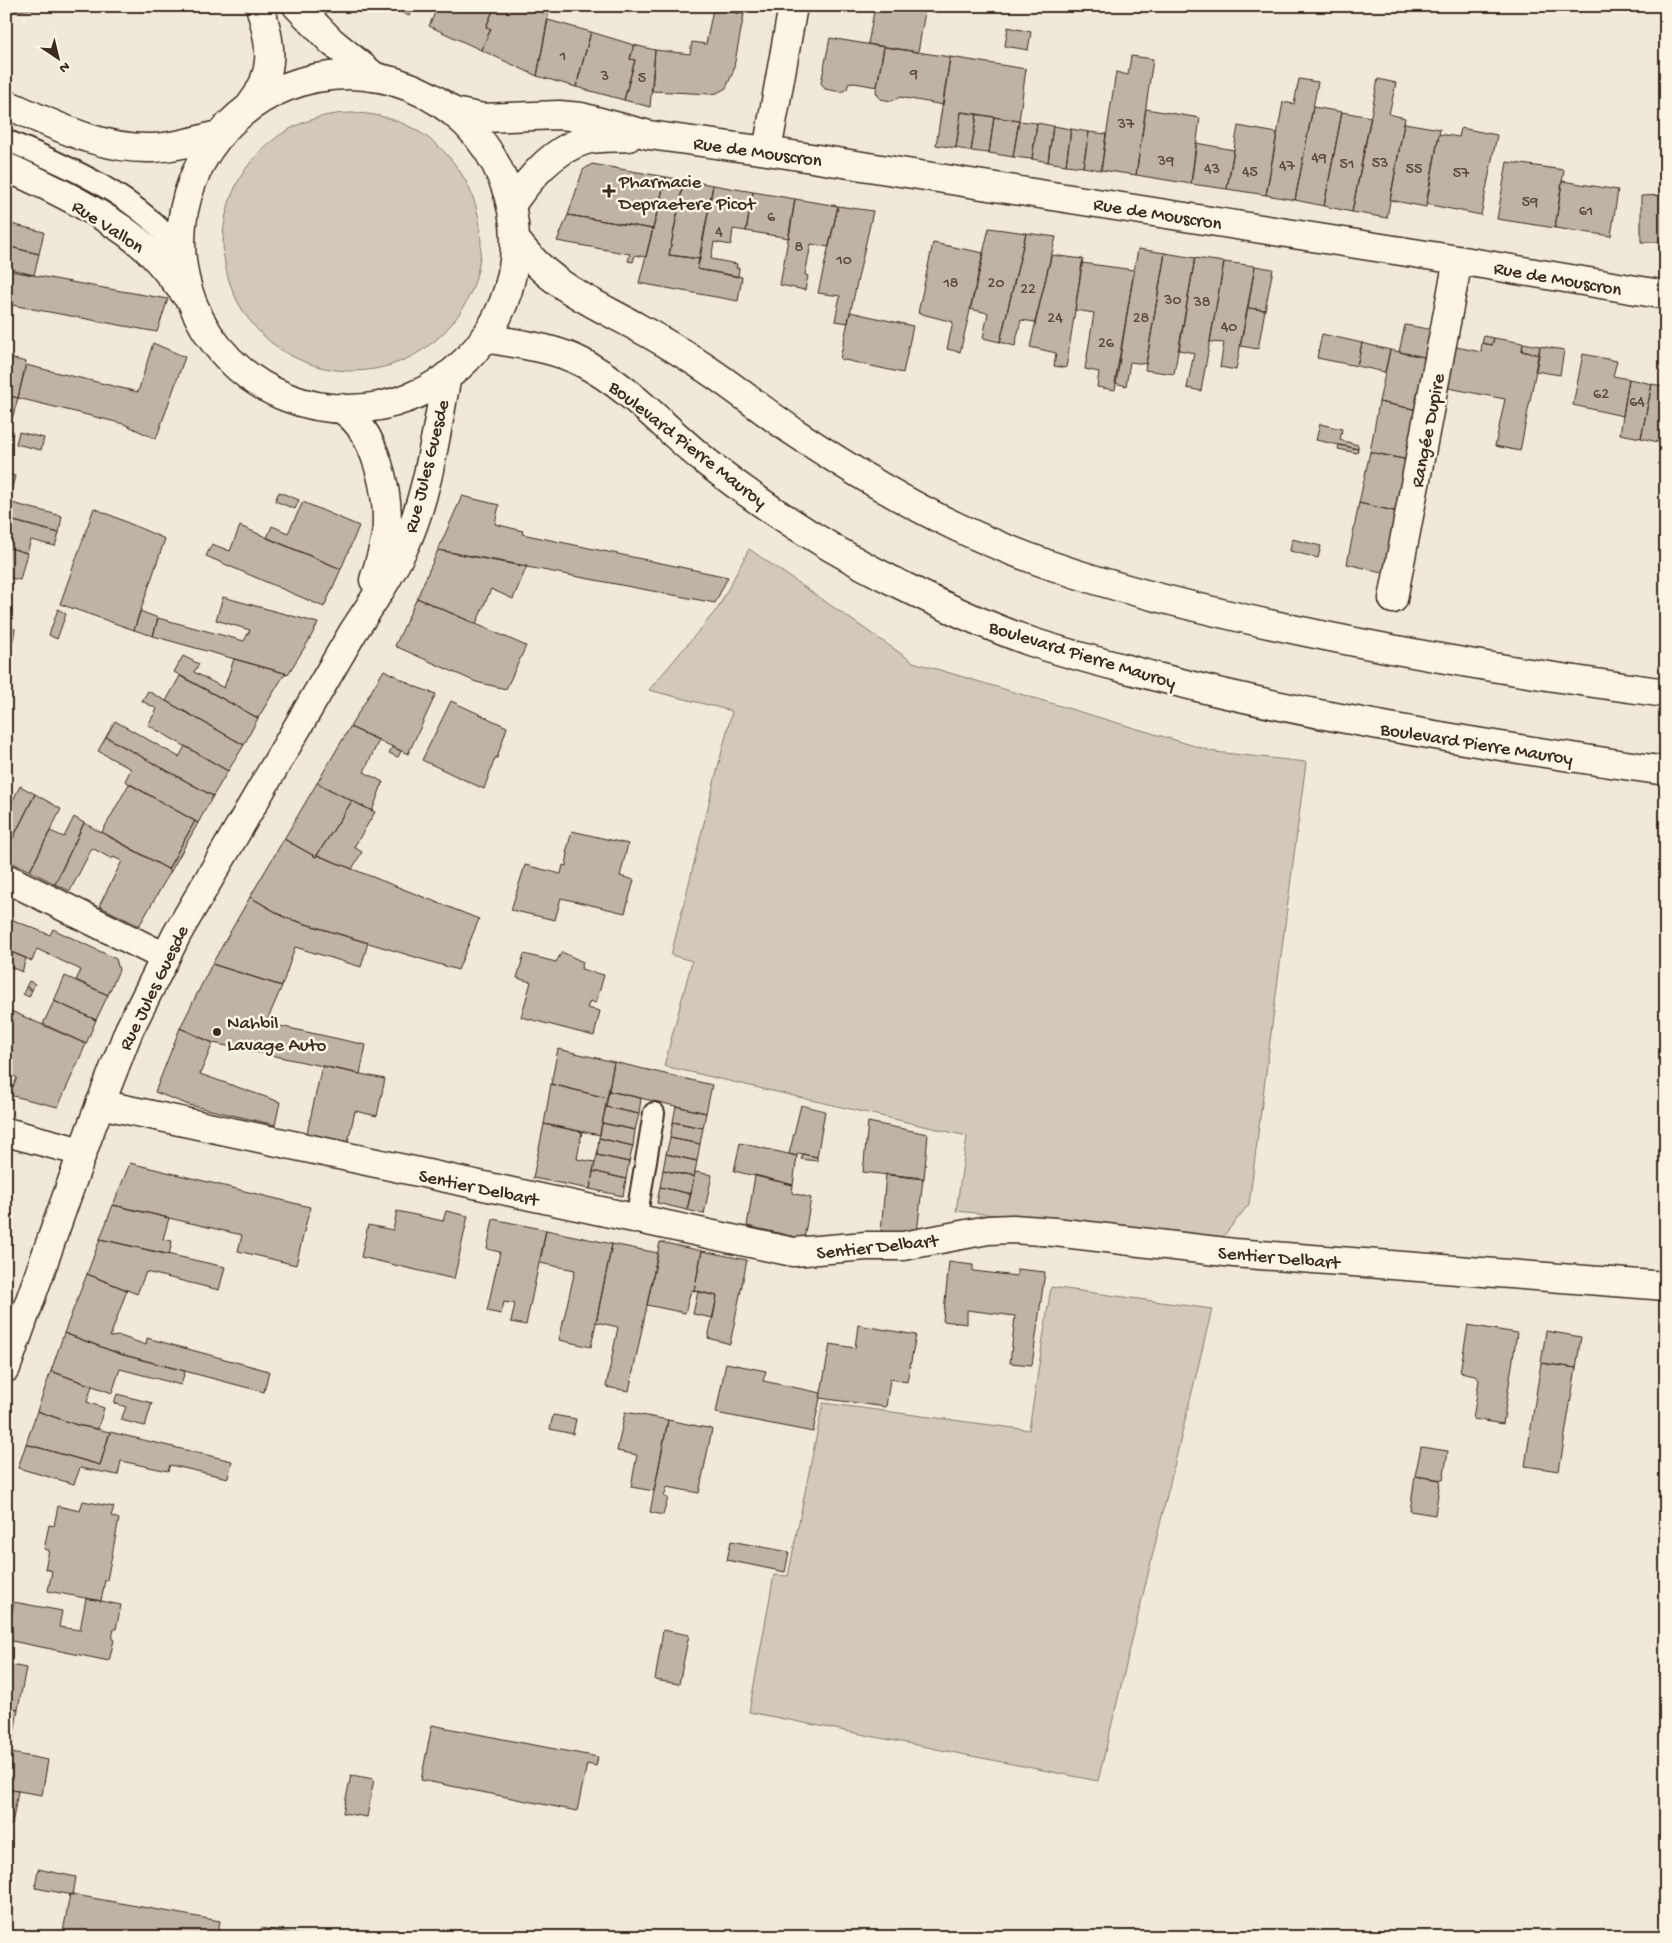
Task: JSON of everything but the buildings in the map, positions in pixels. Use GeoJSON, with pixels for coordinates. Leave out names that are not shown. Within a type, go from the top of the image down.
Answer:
{"type":"FeatureCollection","features":[{"type":"Feature","properties":{"kind":"main road"},"geometry":{"type":"LineString","coordinates":[[250,106],[264,86],[269,66],[268,41],[260,6]]}},
{"type":"Feature","properties":{"kind":"main road"},"geometry":{"type":"LineString","coordinates":[[297,6],[330,41],[375,77]]}},
{"type":"Feature","properties":{"kind":"main road"},"geometry":{"type":"LineString","coordinates":[[767,151],[793,6]]}},
{"type":"Feature","properties":{"kind":"main road"},"geometry":{"type":"LineString","coordinates":[[339,74],[375,77],[396,81],[436,99],[454,112],[488,150],[502,177],[511,205],[515,239],[513,265],[507,291],[500,311],[484,338],[467,358],[447,376],[420,392],[391,403],[361,408],[340,408],[300,402],[275,392],[252,378],[231,361],[213,340],[193,305],[184,275],[181,254],[182,222],[189,190],[197,170],[208,151],[234,119],[250,106],[282,88],[304,81],[339,74]]}},
{"type":"Feature","properties":{"kind":"main road"},"geometry":{"type":"LineString","coordinates":[[6,104],[83,137],[115,146],[153,148],[221,134]]}},
{"type":"Feature","properties":{"kind":"main road","name":"Rue de Mouscron"},"geometry":{"type":"LineString","coordinates":[[454,112],[483,118],[559,115],[581,117],[649,135],[767,151],[1458,260],[1666,295]]}},
{"type":"Feature","properties":{"kind":"main road","name":"Rue de Mouscron"},"geometry":{"type":"LineString","coordinates":[[511,205],[541,167],[564,150],[594,139],[649,135]]}},
{"type":"Feature","properties":{"kind":"main road","name":"Rue Vallon"},"geometry":{"type":"LineString","coordinates":[[6,167],[89,210],[131,236],[152,253],[193,305]]}},
{"type":"Feature","properties":{"kind":"main road"},"geometry":{"type":"LineString","coordinates":[[515,239],[536,264],[564,288],[689,358],[795,433],[913,505],[1025,557],[1095,580],[1181,604],[1336,639],[1468,664],[1666,693]]}},
{"type":"Feature","properties":{"kind":"main road","name":"Rangée Dupire"},"geometry":{"type":"LineString","coordinates":[[1393,599],[1458,260]]}},
{"type":"Feature","properties":{"kind":"main road","name":"Boulevard Pierre Mauroy"},"geometry":{"type":"LineString","coordinates":[[484,338],[546,348],[582,362],[622,390],[708,463],[777,512],[825,543],[868,568],[928,598],[1030,641],[1138,672],[1306,712],[1510,749],[1666,771]]}},
{"type":"Feature","properties":{"kind":"main road","name":"Rue Jules Guesde"},"geometry":{"type":"LineString","coordinates":[[6,1368],[82,1152],[129,1030],[182,926],[353,632],[381,591],[395,566],[417,513],[430,461],[447,376]]}},
{"type":"Feature","properties":{"kind":"main road","name":"Rue Jules Guesde"},"geometry":{"type":"LineString","coordinates":[[340,408],[353,418],[371,447],[381,474],[387,514],[382,556],[353,632]]}},
{"type":"Feature","properties":{"kind":"main road"},"geometry":{"type":"LineString","coordinates":[[6,878],[165,957]]}},
{"type":"Feature","properties":{"kind":"main road","name":"Sentier Delbart"},"geometry":{"type":"LineString","coordinates":[[100,1104],[793,1252],[866,1246],[903,1246],[962,1234],[1013,1229],[1055,1232],[1234,1253],[1666,1286]]}},
{"type":"Feature","properties":{"kind":"main road"},"geometry":{"type":"LineString","coordinates":[[6,1132],[82,1152]]}},
{"type":"Feature","properties":{"kind":"lane"},"geometry":{"type":"LineString","coordinates":[[6,140],[84,177],[135,206],[166,234],[181,254]]}},
{"type":"Feature","properties":{"kind":"lane"},"geometry":{"type":"LineString","coordinates":[[636,1220],[654,1113]]}},
{"type":"Feature","properties":{"kind":"shaded area"},"geometry":{"type":"Polygon","coordinates":[[[352,113],[377,116],[401,123],[423,135],[443,151],[459,171],[471,193],[478,217],[481,242],[478,267],[471,291],[459,313],[443,333],[423,349],[401,361],[377,368],[352,371],[327,368],[303,361],[281,349],[261,333],[245,313],[233,291],[226,267],[223,242],[226,217],[233,193],[245,171],[261,151],[281,135],[303,123],[327,116],[352,113]]]}},
{"type":"Feature","properties":{"kind":"shaded area"},"geometry":{"type":"Polygon","coordinates":[[[749,549],[913,662],[1215,752],[1306,762],[1249,1204],[1222,1238],[956,1211],[967,1136],[664,1066],[692,961],[671,955],[732,711],[649,690],[718,608],[749,549]]]}},
{"type":"Feature","properties":{"kind":"shaded area"},"geometry":{"type":"Polygon","coordinates":[[[1051,1287],[1212,1309],[1098,1781],[749,1712],[774,1575],[788,1576],[823,1403],[1029,1430],[1051,1287]]]}},
{"type":"Feature","properties":{"kind":"place","name":"Pharmacie Depraetere Picot"},"geometry":{"type":"Point","coordinates":[609,191]}},
{"type":"Feature","properties":{"kind":"place","name":"Nahbil Lavage Auto"},"geometry":{"type":"Point","coordinates":[217,1032]}}]}
